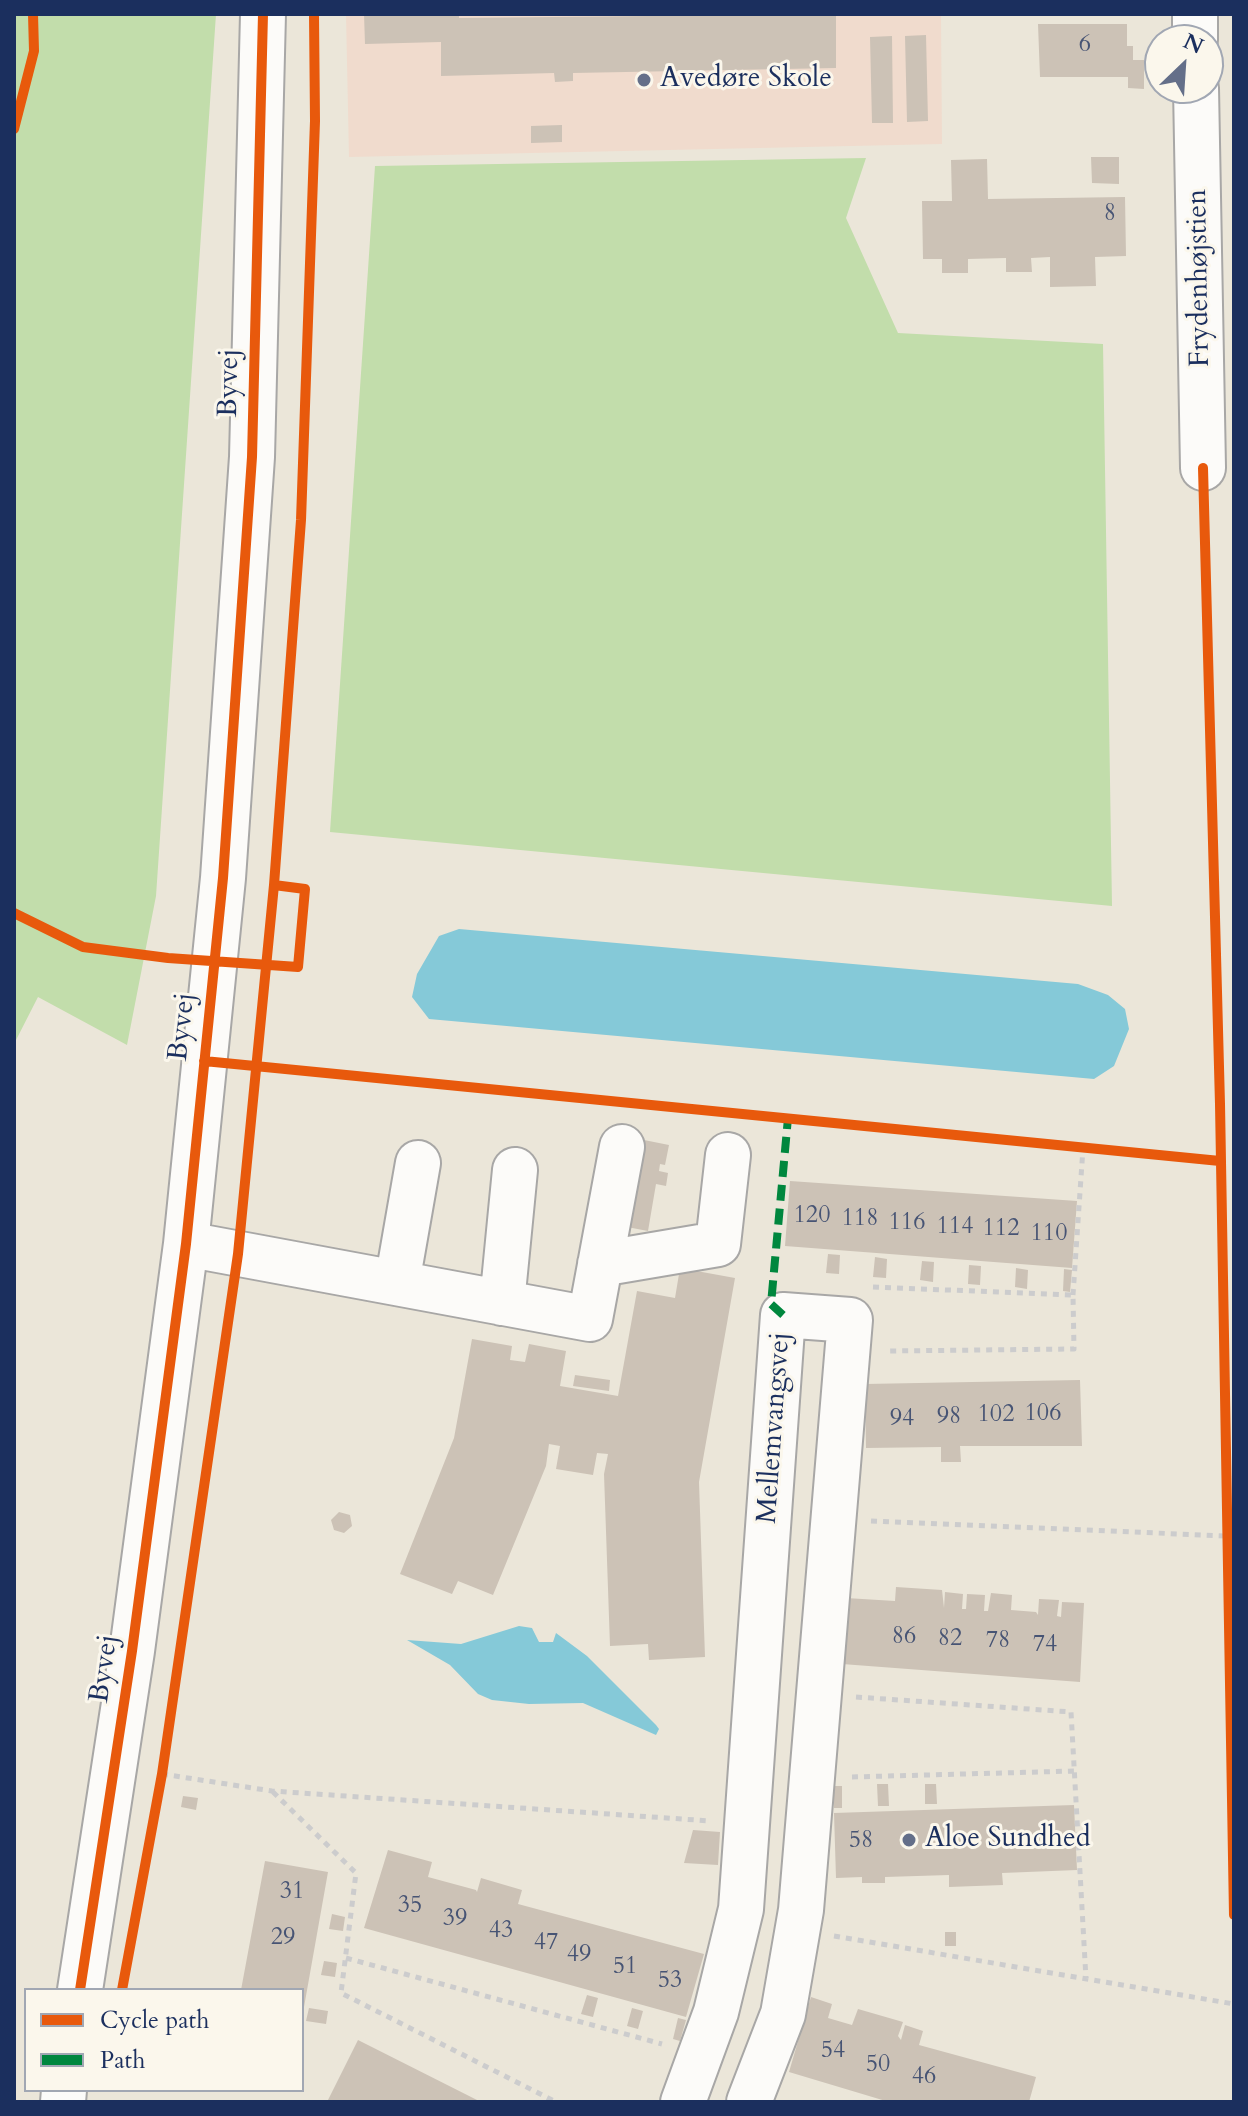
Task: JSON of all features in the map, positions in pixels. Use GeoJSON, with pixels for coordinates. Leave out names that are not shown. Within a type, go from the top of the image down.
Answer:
{"type":"FeatureCollection","features":[{"type":"Feature","properties":{"kind":"street","name":"Byvej"},"geometry":{"type":"LineString","coordinates":[[80,1988],[132,1651],[186,1244],[223,878],[252,457],[263,14]]}},
{"type":"Feature","properties":{"kind":"street","name":"Frydenhøjstien"},"geometry":{"type":"LineString","coordinates":[[1196,104],[1203,468]]}},
{"type":"Feature","properties":{"kind":"street"},"geometry":{"type":"LineString","coordinates":[[186,1244],[590,1319],[622,1147]]}},
{"type":"Feature","properties":{"kind":"street"},"geometry":{"type":"LineString","coordinates":[[600,1264],[718,1244],[728,1155]]}},
{"type":"Feature","properties":{"kind":"street"},"geometry":{"type":"LineString","coordinates":[[397,1283],[418,1163]]}},
{"type":"Feature","properties":{"kind":"street"},"geometry":{"type":"LineString","coordinates":[[502,1303],[515,1170]]}},
{"type":"Feature","properties":{"kind":"street","name":"Mellemvangsvej"},"geometry":{"type":"LineString","coordinates":[[683,2102],[716,2012],[741,1909],[783,1315],[849,1336]]}},
{"type":"Feature","properties":{"kind":"street"},"geometry":{"type":"LineString","coordinates":[[701,2054],[754,2090],[783,2014],[798,1930],[849,1336]]}},
{"type":"Feature","properties":{"kind":"street"},"geometry":{"type":"LineString","coordinates":[[757,1690],[819,1694]]}},
{"type":"Feature","properties":{"kind":"path"},"geometry":{"type":"LineString","coordinates":[[1073,1295],[870,1287],[849,1336],[1074,1349],[1073,1295],[1083,1148]]}},
{"type":"Feature","properties":{"kind":"path"},"geometry":{"type":"LineString","coordinates":[[834,1520],[1227,1536]]}},
{"type":"Feature","properties":{"kind":"path"},"geometry":{"type":"LineString","coordinates":[[1227,1520],[1227,1552]]}},
{"type":"Feature","properties":{"kind":"path"},"geometry":{"type":"LineString","coordinates":[[819,1694],[1071,1712],[1086,1979]]}},
{"type":"Feature","properties":{"kind":"path"},"geometry":{"type":"LineString","coordinates":[[159,1790],[164,1758]]}},
{"type":"Feature","properties":{"kind":"path"},"geometry":{"type":"LineString","coordinates":[[812,1778],[1075,1771]]}},
{"type":"Feature","properties":{"kind":"path"},"geometry":{"type":"LineString","coordinates":[[162,1774],[272,1791],[747,1823]]}},
{"type":"Feature","properties":{"kind":"path"},"geometry":{"type":"LineString","coordinates":[[272,1791],[356,1873],[341,1993],[556,2102]]}},
{"type":"Feature","properties":{"kind":"path"},"geometry":{"type":"LineString","coordinates":[[798,1930],[1234,2004]]}},
{"type":"Feature","properties":{"kind":"path"},"geometry":{"type":"LineString","coordinates":[[346,1958],[701,2054]]}},
{"type":"Feature","properties":{"kind":"shaded area","name":"Avedøre Skole"},"geometry":{"type":"Polygon","coordinates":[[[346,14],[1162,15],[941,16],[942,144],[349,157],[346,14]]]}},
{"type":"Feature","properties":{"kind":"green space"},"geometry":{"type":"Polygon","coordinates":[[[14,14],[216,14],[156,896],[127,1045],[38,997],[14,1044],[14,14]]]}},
{"type":"Feature","properties":{"kind":"green space"},"geometry":{"type":"Polygon","coordinates":[[[866,158],[846,218],[898,333],[1103,344],[1112,906],[330,832],[375,166],[866,158]]]}},
{"type":"Feature","properties":{"kind":"water"},"geometry":{"type":"Polygon","coordinates":[[[459,929],[1078,984],[1108,995],[1125,1009],[1129,1029],[1114,1066],[1094,1079],[429,1019],[412,997],[417,974],[439,936],[459,929]]]}},
{"type":"Feature","properties":{"kind":"water"},"geometry":{"type":"Polygon","coordinates":[[[519,1626],[532,1628],[539,1642],[553,1642],[556,1633],[587,1656],[656,1725],[659,1729],[656,1735],[583,1703],[529,1704],[492,1700],[478,1694],[450,1665],[407,1640],[461,1644],[519,1626]]]}},
{"type":"Feature","properties":{"kind":"building"},"geometry":{"type":"Polygon","coordinates":[[[364,14],[459,14],[459,18],[836,14],[836,68],[573,73],[573,81],[555,82],[554,73],[441,76],[441,42],[365,44],[364,14]]]}},
{"type":"Feature","properties":{"kind":"building"},"geometry":{"type":"Polygon","coordinates":[[[1038,24],[1127,24],[1127,46],[1133,46],[1133,60],[1144,60],[1144,89],[1128,88],[1128,77],[1040,77],[1038,24]]]}},
{"type":"Feature","properties":{"kind":"building"},"geometry":{"type":"Polygon","coordinates":[[[926,35],[928,121],[907,122],[905,36],[926,35]]]}},
{"type":"Feature","properties":{"kind":"building"},"geometry":{"type":"Polygon","coordinates":[[[892,36],[893,123],[872,123],[870,37],[892,36]]]}},
{"type":"Feature","properties":{"kind":"building"},"geometry":{"type":"Polygon","coordinates":[[[562,125],[562,142],[531,143],[531,126],[562,125]]]}},
{"type":"Feature","properties":{"kind":"building"},"geometry":{"type":"Polygon","coordinates":[[[1091,157],[1119,157],[1119,184],[1092,183],[1091,157]]]}},
{"type":"Feature","properties":{"kind":"building"},"geometry":{"type":"Polygon","coordinates":[[[987,159],[988,199],[1125,197],[1126,256],[1095,257],[1096,286],[1050,287],[1050,257],[1031,258],[1032,272],[1006,272],[1006,258],[968,259],[968,273],[942,273],[942,259],[923,259],[922,201],[952,201],[951,160],[987,159]]]}},
{"type":"Feature","properties":{"kind":"building"},"geometry":{"type":"Polygon","coordinates":[[[644,1140],[669,1145],[665,1165],[660,1164],[659,1171],[668,1173],[666,1186],[656,1184],[648,1231],[627,1227],[644,1140]]]}},
{"type":"Feature","properties":{"kind":"building"},"geometry":{"type":"Polygon","coordinates":[[[790,1181],[1077,1201],[1072,1268],[785,1246],[790,1181]]]}},
{"type":"Feature","properties":{"kind":"building"},"geometry":{"type":"Polygon","coordinates":[[[828,1254],[840,1255],[839,1274],[826,1273],[828,1254]]]}},
{"type":"Feature","properties":{"kind":"building"},"geometry":{"type":"Polygon","coordinates":[[[875,1257],[887,1259],[886,1278],[873,1277],[875,1257]]]}},
{"type":"Feature","properties":{"kind":"building"},"geometry":{"type":"Polygon","coordinates":[[[922,1261],[934,1262],[933,1282],[920,1280],[922,1261]]]}},
{"type":"Feature","properties":{"kind":"building"},"geometry":{"type":"Polygon","coordinates":[[[969,1265],[981,1266],[980,1285],[968,1284],[969,1265]]]}},
{"type":"Feature","properties":{"kind":"building"},"geometry":{"type":"Polygon","coordinates":[[[680,1268],[735,1278],[699,1482],[705,1657],[649,1660],[648,1644],[610,1646],[604,1474],[608,1454],[597,1453],[593,1475],[556,1469],[560,1446],[549,1444],[546,1466],[493,1595],[458,1581],[452,1594],[400,1574],[454,1438],[472,1339],[512,1346],[510,1360],[525,1362],[529,1344],[566,1351],[560,1386],[618,1396],[637,1291],[675,1298],[680,1268]]]}},
{"type":"Feature","properties":{"kind":"building"},"geometry":{"type":"Polygon","coordinates":[[[1016,1268],[1028,1270],[1027,1289],[1015,1287],[1016,1268]]]}},
{"type":"Feature","properties":{"kind":"building"},"geometry":{"type":"Polygon","coordinates":[[[1064,1269],[1072,1270],[1070,1292],[1063,1291],[1064,1269]]]}},
{"type":"Feature","properties":{"kind":"building"},"geometry":{"type":"Polygon","coordinates":[[[575,1375],[610,1380],[609,1391],[573,1386],[575,1375]]]}},
{"type":"Feature","properties":{"kind":"building"},"geometry":{"type":"Polygon","coordinates":[[[1080,1380],[1082,1446],[960,1446],[961,1462],[941,1462],[941,1447],[866,1448],[865,1384],[1080,1380]]]}},
{"type":"Feature","properties":{"kind":"building"},"geometry":{"type":"Polygon","coordinates":[[[339,1512],[350,1515],[352,1526],[344,1533],[334,1530],[331,1520],[339,1512]]]}},
{"type":"Feature","properties":{"kind":"building"},"geometry":{"type":"Polygon","coordinates":[[[896,1587],[942,1590],[944,1608],[945,1592],[963,1594],[962,1609],[966,1609],[967,1594],[985,1595],[984,1611],[988,1611],[991,1593],[1012,1595],[1011,1610],[1036,1612],[1038,1615],[1039,1599],[1059,1600],[1057,1616],[1061,1617],[1062,1602],[1084,1603],[1080,1682],[842,1664],[846,1598],[895,1601],[896,1587]]]}},
{"type":"Feature","properties":{"kind":"building"},"geometry":{"type":"Polygon","coordinates":[[[877,1784],[888,1784],[889,1806],[878,1806],[877,1784]]]}},
{"type":"Feature","properties":{"kind":"building"},"geometry":{"type":"Polygon","coordinates":[[[925,1784],[936,1784],[937,1804],[925,1804],[925,1784]]]}},
{"type":"Feature","properties":{"kind":"building"},"geometry":{"type":"Polygon","coordinates":[[[833,1786],[842,1786],[842,1808],[834,1808],[833,1786]]]}},
{"type":"Feature","properties":{"kind":"building"},"geometry":{"type":"Polygon","coordinates":[[[183,1796],[198,1798],[196,1810],[181,1807],[183,1796]]]}},
{"type":"Feature","properties":{"kind":"building"},"geometry":{"type":"Polygon","coordinates":[[[1074,1805],[1077,1870],[1002,1873],[1003,1885],[949,1887],[949,1875],[885,1877],[885,1883],[862,1883],[862,1877],[836,1878],[834,1813],[1074,1805]]]}},
{"type":"Feature","properties":{"kind":"building"},"geometry":{"type":"Polygon","coordinates":[[[693,1830],[720,1832],[718,1865],[684,1863],[693,1830]]]}},
{"type":"Feature","properties":{"kind":"building"},"geometry":{"type":"Polygon","coordinates":[[[388,1850],[432,1862],[428,1877],[477,1892],[481,1878],[522,1890],[518,1904],[704,1954],[686,2017],[364,1928],[388,1850]]]}},
{"type":"Feature","properties":{"kind":"building"},"geometry":{"type":"Polygon","coordinates":[[[265,1861],[328,1872],[304,2007],[304,1988],[241,1988],[265,1861]]]}},
{"type":"Feature","properties":{"kind":"building"},"geometry":{"type":"Polygon","coordinates":[[[332,1914],[345,1917],[343,1931],[329,1929],[332,1914]]]}},
{"type":"Feature","properties":{"kind":"building"},"geometry":{"type":"Polygon","coordinates":[[[945,1932],[956,1932],[956,1946],[945,1946],[945,1932]]]}},
{"type":"Feature","properties":{"kind":"building"},"geometry":{"type":"Polygon","coordinates":[[[324,1961],[337,1963],[335,1977],[321,1975],[324,1961]]]}},
{"type":"Feature","properties":{"kind":"building"},"geometry":{"type":"Polygon","coordinates":[[[587,1995],[598,1998],[593,2017],[581,2014],[587,1995]]]}},
{"type":"Feature","properties":{"kind":"building"},"geometry":{"type":"Polygon","coordinates":[[[811,1997],[832,2004],[828,2018],[852,2025],[858,2009],[903,2022],[898,2036],[901,2040],[905,2025],[923,2031],[919,2045],[1036,2077],[1029,2102],[889,2102],[789,2072],[811,1997]]]}},
{"type":"Feature","properties":{"kind":"building"},"geometry":{"type":"Polygon","coordinates":[[[309,2008],[328,2011],[326,2024],[306,2021],[309,2008]]]}},
{"type":"Feature","properties":{"kind":"building"},"geometry":{"type":"Polygon","coordinates":[[[632,2008],[643,2011],[638,2029],[627,2026],[632,2008]]]}},
{"type":"Feature","properties":{"kind":"building"},"geometry":{"type":"Polygon","coordinates":[[[678,2018],[686,2020],[680,2041],[673,2039],[678,2018]]]}},
{"type":"Feature","properties":{"kind":"building"},"geometry":{"type":"Polygon","coordinates":[[[358,2040],[481,2102],[327,2102],[358,2040]]]}},
{"type":"Feature","properties":{"kind":"marked path"},"geometry":{"type":"LineString","coordinates":[[783,1315],[771,1304],[788,1118]]}},
{"type":"Feature","properties":{"kind":"cycle path"},"geometry":{"type":"LineString","coordinates":[[14,129],[34,51],[33,14]]}},
{"type":"Feature","properties":{"kind":"cycle path"},"geometry":{"type":"LineString","coordinates":[[80,1988],[132,1651],[186,1244],[223,878],[252,457],[263,14]]}},
{"type":"Feature","properties":{"kind":"cycle path"},"geometry":{"type":"LineString","coordinates":[[122,1988],[162,1774],[238,1254],[274,885],[301,520],[315,121],[314,14]]}},
{"type":"Feature","properties":{"kind":"cycle path"},"geometry":{"type":"LineString","coordinates":[[1203,468],[1220,1104],[1234,1915]]}},
{"type":"Feature","properties":{"kind":"cycle path"},"geometry":{"type":"LineString","coordinates":[[14,913],[83,947],[168,958],[298,967],[305,889],[274,885]]}},
{"type":"Feature","properties":{"kind":"cycle path"},"geometry":{"type":"LineString","coordinates":[[204,1061],[1220,1161]]}},
{"type":"Feature","properties":{"kind":"place","name":"Avedøre Skole"},"geometry":{"type":"Point","coordinates":[644,80]}},
{"type":"Feature","properties":{"kind":"place","name":"Aloe Sundhed"},"geometry":{"type":"Point","coordinates":[909,1840]}}]}
